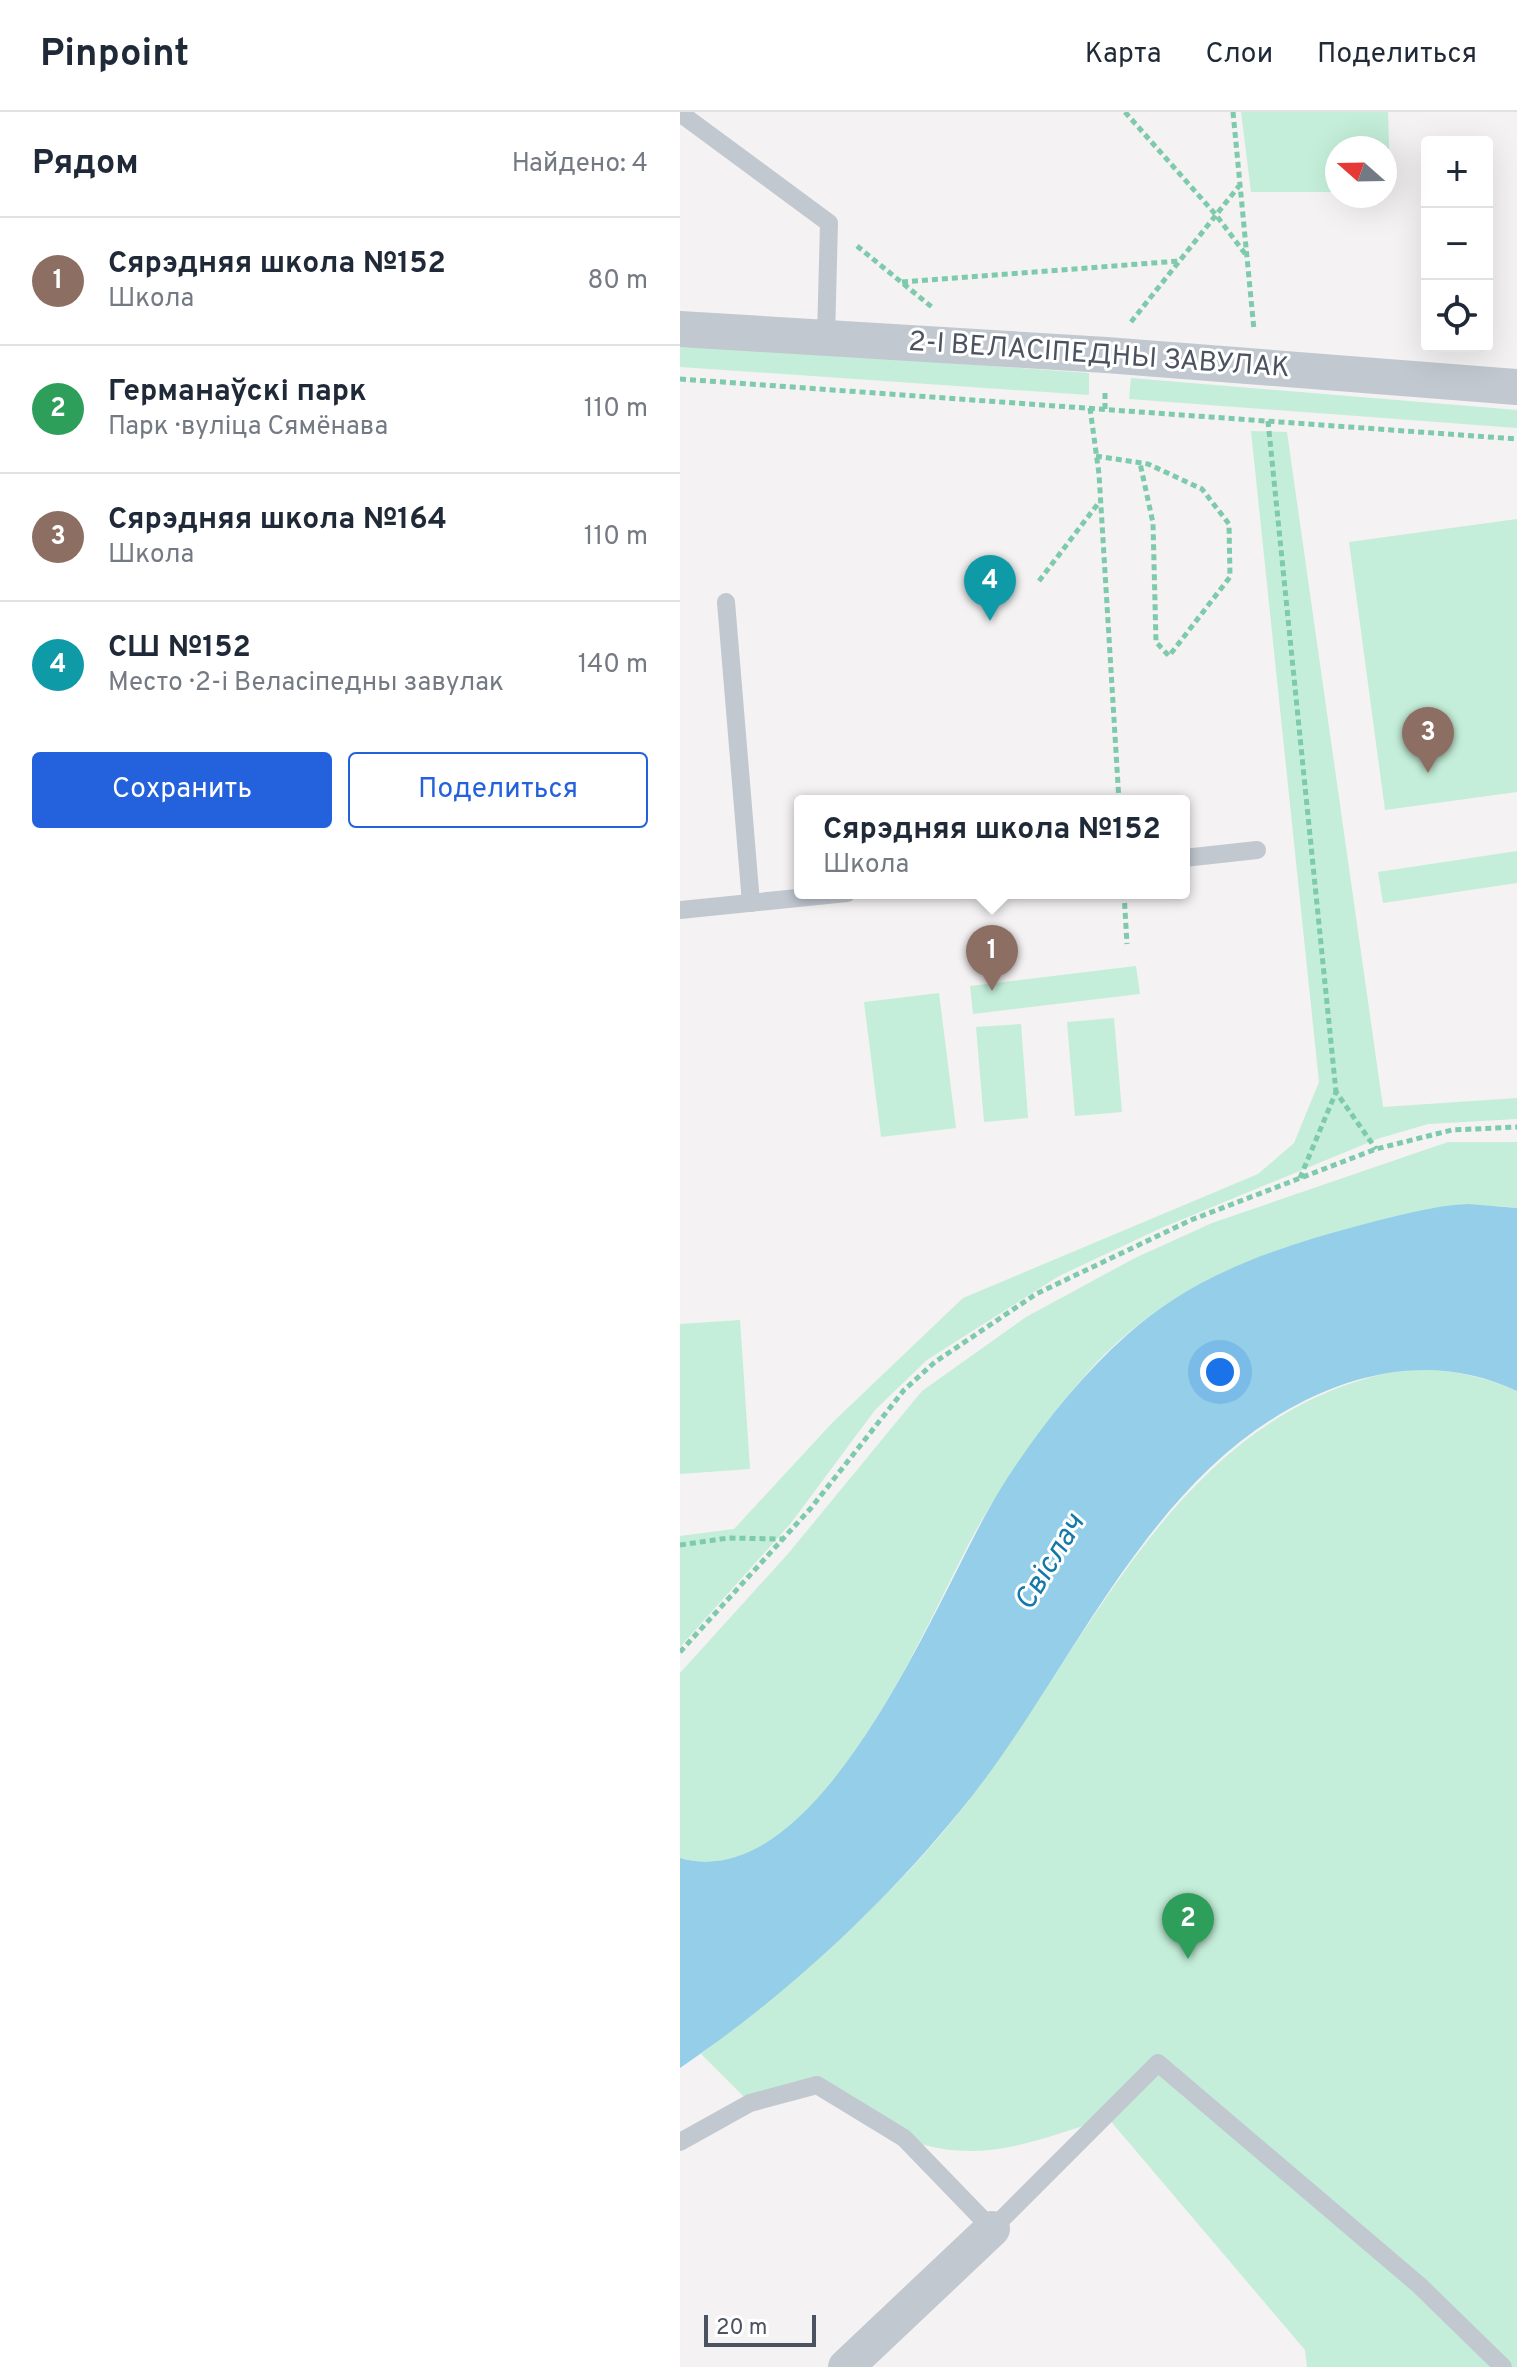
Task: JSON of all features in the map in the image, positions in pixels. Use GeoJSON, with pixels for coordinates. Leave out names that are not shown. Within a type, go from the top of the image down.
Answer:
{"type":"FeatureCollection","features":[{"type":"Feature","properties":{"kind":"street","name":"2-І ВЕЛАСІПЕДНЫ ЗАВУЛАК"},"geometry":{"type":"LineString","coordinates":[[680,329],[1517,387]]}},
{"type":"Feature","properties":{"kind":"street"},"geometry":{"type":"LineString","coordinates":[[846,2367],[992,2229]]}},
{"type":"Feature","properties":{"kind":"lane"},"geometry":{"type":"LineString","coordinates":[[680,113],[829,223],[826,337]]}},
{"type":"Feature","properties":{"kind":"lane"},"geometry":{"type":"LineString","coordinates":[[726,602],[751,903]]}},
{"type":"Feature","properties":{"kind":"lane"},"geometry":{"type":"LineString","coordinates":[[1190,857],[1257,850]]}},
{"type":"Feature","properties":{"kind":"lane"},"geometry":{"type":"LineString","coordinates":[[680,910],[794,899]]}},
{"type":"Feature","properties":{"kind":"lane"},"geometry":{"type":"LineString","coordinates":[[680,2142],[750,2103],[817,2085],[904,2138],[992,2229],[1158,2063],[1419,2285],[1503,2367]]}},
{"type":"Feature","properties":{"kind":"path"},"geometry":{"type":"LineString","coordinates":[[1125,112],[1216,215],[1247,256]]}},
{"type":"Feature","properties":{"kind":"path"},"geometry":{"type":"LineString","coordinates":[[1233,112],[1255,332]]}},
{"type":"Feature","properties":{"kind":"path"},"geometry":{"type":"LineString","coordinates":[[1128,326],[1240,185]]}},
{"type":"Feature","properties":{"kind":"path"},"geometry":{"type":"LineString","coordinates":[[829,223],[940,314]]}},
{"type":"Feature","properties":{"kind":"path"},"geometry":{"type":"LineString","coordinates":[[902,282],[1179,261]]}},
{"type":"Feature","properties":{"kind":"path"},"geometry":{"type":"LineString","coordinates":[[680,379],[1517,439]]}},
{"type":"Feature","properties":{"kind":"path"},"geometry":{"type":"LineString","coordinates":[[1090,408],[1101,500],[1119,795]]}},
{"type":"Feature","properties":{"kind":"path"},"geometry":{"type":"LineString","coordinates":[[1268,421],[1336,1092],[1299,1180]]}},
{"type":"Feature","properties":{"kind":"path"},"geometry":{"type":"LineString","coordinates":[[1096,456],[1140,463],[1202,489],[1229,524],[1230,577],[1169,656],[1156,642],[1153,523],[1140,463]]}},
{"type":"Feature","properties":{"kind":"path"},"geometry":{"type":"LineString","coordinates":[[1039,581],[1101,500]]}},
{"type":"Feature","properties":{"kind":"path"},"geometry":{"type":"LineString","coordinates":[[1124,899],[1127,944]]}},
{"type":"Feature","properties":{"kind":"path"},"geometry":{"type":"LineString","coordinates":[[1336,1092],[1376,1149]]}},
{"type":"Feature","properties":{"kind":"path"},"geometry":{"type":"LineString","coordinates":[[680,1652],[783,1539],[904,1390],[971,1336],[1036,1294],[1204,1215],[1376,1149],[1452,1130],[1517,1127]]}},
{"type":"Feature","properties":{"kind":"path"},"geometry":{"type":"LineString","coordinates":[[680,1545],[728,1538],[783,1539]]}},
{"type":"Feature","properties":{"kind":"green space"},"geometry":{"type":"Polygon","coordinates":[[[1241,112],[1388,112],[1389,136],[1325,136],[1325,192],[1251,192],[1241,112]]]}},
{"type":"Feature","properties":{"kind":"green space"},"geometry":{"type":"Polygon","coordinates":[[[680,344],[1089,373],[1089,395],[680,367],[680,344]]]}},
{"type":"Feature","properties":{"kind":"green space"},"geometry":{"type":"Polygon","coordinates":[[[1131,378],[1517,410],[1517,428],[1129,399],[1131,378]]]}},
{"type":"Feature","properties":{"kind":"green space"},"geometry":{"type":"Polygon","coordinates":[[[1251,431],[1287,432],[1383,1107],[1517,1098],[1517,1119],[1428,1124],[1377,1139],[1159,1229],[1059,1276],[927,1360],[875,1410],[791,1523],[680,1647],[680,1536],[734,1529],[833,1422],[963,1298],[1258,1174],[1294,1143],[1319,1082],[1251,431]]]}},
{"type":"Feature","properties":{"kind":"green space"},"geometry":{"type":"Polygon","coordinates":[[[1517,519],[1517,792],[1385,810],[1349,542],[1517,519]]]}},
{"type":"Feature","properties":{"kind":"green space"},"geometry":{"type":"Polygon","coordinates":[[[1517,851],[1517,883],[1383,903],[1378,872],[1517,851]]]}},
{"type":"Feature","properties":{"kind":"green space"},"geometry":{"type":"Polygon","coordinates":[[[1136,966],[1140,994],[973,1014],[970,986],[1136,966]]]}},
{"type":"Feature","properties":{"kind":"green space"},"geometry":{"type":"Polygon","coordinates":[[[939,993],[956,1128],[881,1137],[864,1002],[939,993]]]}},
{"type":"Feature","properties":{"kind":"green space"},"geometry":{"type":"Polygon","coordinates":[[[1114,1018],[1122,1112],[1075,1116],[1067,1022],[1114,1018]]]}},
{"type":"Feature","properties":{"kind":"green space"},"geometry":{"type":"Polygon","coordinates":[[[1021,1024],[1028,1118],[984,1122],[976,1027],[1021,1024]]]}},
{"type":"Feature","properties":{"kind":"green space"},"geometry":{"type":"Polygon","coordinates":[[[1448,1142],[1517,1142],[1517,1208],[1473,1206],[1430,1210],[1308,1240],[1206,1281],[1144,1320],[1089,1371],[1013,1470],[986,1512],[895,1686],[860,1744],[820,1796],[776,1836],[730,1859],[680,1858],[680,1673],[787,1555],[922,1391],[1026,1317],[1135,1258],[1212,1223],[1448,1142]]]}},
{"type":"Feature","properties":{"kind":"green space"},"geometry":{"type":"Polygon","coordinates":[[[740,1320],[750,1469],[680,1474],[680,1324],[740,1320]]]}},
{"type":"Feature","properties":{"kind":"green space"},"geometry":{"type":"Polygon","coordinates":[[[1415,1368],[1467,1375],[1517,1391],[1517,2367],[1307,2367],[1305,2350],[1108,2118],[1008,2147],[959,2151],[933,2147],[883,2128],[817,2085],[750,2103],[701,2054],[838,1940],[932,1844],[1009,1745],[1100,1606],[1148,1540],[1201,1479],[1262,1428],[1332,1390],[1415,1368]]]}},
{"type":"Feature","properties":{"kind":"water","name":"Свіслач"},"geometry":{"type":"Polygon","coordinates":[[[1468,1204],[1517,1208],[1517,1391],[1475,1376],[1433,1370],[1369,1377],[1347,1383],[1280,1414],[1222,1457],[1171,1509],[1126,1567],[1003,1754],[929,1847],[829,1950],[756,2012],[680,2068],[680,1858],[733,1858],[782,1831],[829,1785],[872,1726],[998,1493],[1026,1450],[1091,1370],[1154,1313],[1180,1295],[1238,1266],[1298,1243],[1361,1225],[1427,1209],[1468,1204]]]}},
{"type":"Feature","properties":{"kind":"place","name":"СШ №152"},"geometry":{"type":"Point","coordinates":[990,621]}},
{"type":"Feature","properties":{"kind":"place","name":"Сярэдняя школа №164"},"geometry":{"type":"Point","coordinates":[1428,773]}},
{"type":"Feature","properties":{"kind":"place","name":"Сярэдняя школа №152"},"geometry":{"type":"Point","coordinates":[992,991]}},
{"type":"Feature","properties":{"kind":"place","name":"Германаўскі парк"},"geometry":{"type":"Point","coordinates":[1188,1959]}}]}
